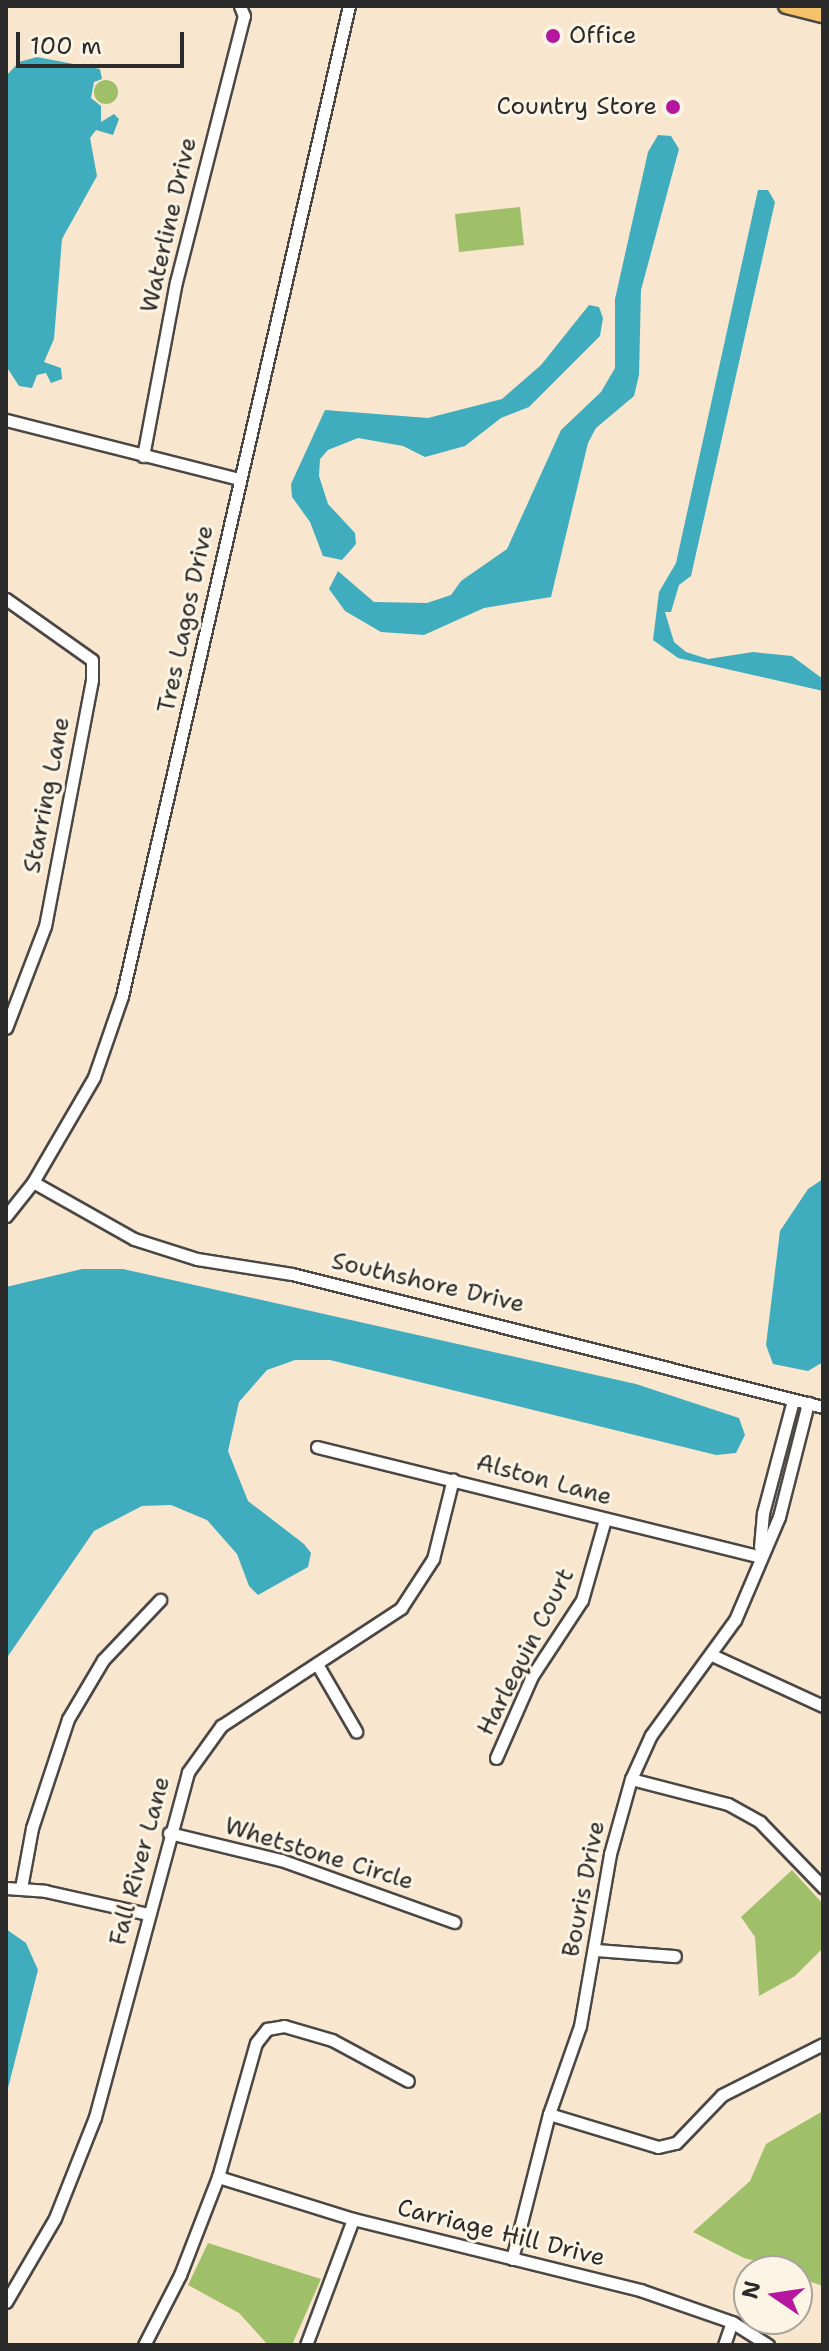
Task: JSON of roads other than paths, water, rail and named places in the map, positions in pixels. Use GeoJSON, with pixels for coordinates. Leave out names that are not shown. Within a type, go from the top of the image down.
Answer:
{"type":"FeatureCollection","features":[{"type":"Feature","properties":{"kind":"main road"},"geometry":{"type":"LineString","coordinates":[[786,6],[823,15]]}},
{"type":"Feature","properties":{"kind":"street","name":"Waterline Drive"},"geometry":{"type":"LineString","coordinates":[[143,456],[176,282],[244,16],[240,6]]}},
{"type":"Feature","properties":{"kind":"street","name":"Tres Lagos Drive"},"geometry":{"type":"LineString","coordinates":[[6,1216],[33,1182],[94,1077],[122,996],[147,901],[239,479],[349,6]]}},
{"type":"Feature","properties":{"kind":"street"},"geometry":{"type":"LineString","coordinates":[[6,420],[239,479]]}},
{"type":"Feature","properties":{"kind":"street","name":"Starring Lane"},"geometry":{"type":"LineString","coordinates":[[6,599],[92,660],[45,926],[6,1028]]}},
{"type":"Feature","properties":{"kind":"street","name":"Southshore Drive"},"geometry":{"type":"LineString","coordinates":[[33,1182],[134,1239],[197,1259],[292,1274],[651,1359],[823,1407]]}},
{"type":"Feature","properties":{"kind":"street","name":"Bouris Drive"},"geometry":{"type":"LineString","coordinates":[[759,1556],[767,1497],[793,1400]]}},
{"type":"Feature","properties":{"kind":"street","name":"Bouris Drive"},"geometry":{"type":"LineString","coordinates":[[512,2259],[549,2114],[580,2026],[610,1854],[631,1779],[651,1735],[735,1620],[783,1501],[808,1403]]}},
{"type":"Feature","properties":{"kind":"street","name":"Alston Lane"},"geometry":{"type":"LineString","coordinates":[[317,1447],[759,1556]]}},
{"type":"Feature","properties":{"kind":"street","name":"Fall River Lane"},"geometry":{"type":"LineString","coordinates":[[6,2302],[71,2183],[95,2117],[169,1833],[188,1772],[221,1726],[380,1626],[419,1587],[433,1559],[453,1479]]}},
{"type":"Feature","properties":{"kind":"street"},"geometry":{"type":"LineString","coordinates":[[767,1497],[783,1501]]}},
{"type":"Feature","properties":{"kind":"street","name":"Harlequin Court"},"geometry":{"type":"LineString","coordinates":[[496,1758],[532,1676],[582,1600],[605,1519]]}},
{"type":"Feature","properties":{"kind":"street"},"geometry":{"type":"LineString","coordinates":[[21,1888],[32,1828],[68,1719],[103,1660],[160,1600]]}},
{"type":"Feature","properties":{"kind":"street"},"geometry":{"type":"LineString","coordinates":[[712,1655],[823,1706]]}},
{"type":"Feature","properties":{"kind":"street"},"geometry":{"type":"LineString","coordinates":[[317,1664],[356,1731]]}},
{"type":"Feature","properties":{"kind":"street"},"geometry":{"type":"LineString","coordinates":[[631,1779],[728,1804],[760,1822],[823,1887]]}},
{"type":"Feature","properties":{"kind":"street","name":"Whetstone Circle"},"geometry":{"type":"LineString","coordinates":[[169,1833],[281,1860],[454,1922]]}},
{"type":"Feature","properties":{"kind":"street"},"geometry":{"type":"LineString","coordinates":[[6,1888],[21,1888],[148,1914]]}},
{"type":"Feature","properties":{"kind":"street"},"geometry":{"type":"LineString","coordinates":[[595,1950],[675,1956]]}},
{"type":"Feature","properties":{"kind":"street"},"geometry":{"type":"LineString","coordinates":[[144,2345],[180,2275],[218,2177],[256,2043],[267,2029],[284,2026],[332,2040],[408,2081]]}},
{"type":"Feature","properties":{"kind":"street"},"geometry":{"type":"LineString","coordinates":[[549,2114],[658,2147],[676,2143],[722,2095],[823,2044]]}},
{"type":"Feature","properties":{"kind":"street","name":"Carriage Hill Drive"},"geometry":{"type":"LineString","coordinates":[[218,2177],[353,2219],[640,2290],[732,2322],[768,2345]]}},
{"type":"Feature","properties":{"kind":"street"},"geometry":{"type":"LineString","coordinates":[[306,2345],[353,2219]]}},
{"type":"Feature","properties":{"kind":"street"},"geometry":{"type":"LineString","coordinates":[[724,2345],[732,2322]]}},
{"type":"Feature","properties":{"kind":"water"},"geometry":{"type":"Polygon","coordinates":[[[37,57],[100,69],[102,79],[94,82],[91,98],[101,106],[101,122],[114,114],[119,119],[113,135],[96,130],[90,138],[97,176],[62,239],[54,339],[44,362],[61,368],[62,379],[51,383],[46,373],[37,375],[32,388],[19,386],[6,366],[6,76],[19,62],[37,57]]]}},
{"type":"Feature","properties":{"kind":"water"},"geometry":{"type":"Polygon","coordinates":[[[658,135],[671,136],[679,149],[641,290],[639,375],[634,396],[596,428],[588,443],[551,597],[484,608],[424,635],[381,632],[345,611],[329,589],[338,571],[374,602],[427,603],[451,595],[461,581],[507,549],[561,430],[601,392],[615,368],[615,299],[648,152],[658,135]]]}},
{"type":"Feature","properties":{"kind":"water"},"geometry":{"type":"Polygon","coordinates":[[[758,190],[768,190],[775,202],[691,576],[679,585],[671,612],[665,612],[674,642],[686,652],[708,659],[753,652],[792,656],[823,679],[823,691],[678,658],[653,640],[659,592],[676,563],[758,190]]]}},
{"type":"Feature","properties":{"kind":"water"},"geometry":{"type":"Polygon","coordinates":[[[589,305],[599,307],[603,318],[600,336],[529,407],[501,418],[465,446],[425,457],[403,446],[358,438],[328,450],[320,459],[319,476],[328,504],[355,533],[356,544],[342,560],[323,556],[310,522],[292,497],[291,484],[325,410],[428,418],[502,399],[541,365],[589,305]]]}},
{"type":"Feature","properties":{"kind":"water"},"geometry":{"type":"Polygon","coordinates":[[[823,1179],[823,1362],[808,1371],[773,1364],[766,1345],[780,1231],[808,1189],[823,1179]]]}},
{"type":"Feature","properties":{"kind":"water"},"geometry":{"type":"Polygon","coordinates":[[[82,1269],[123,1269],[636,1384],[739,1418],[745,1435],[736,1453],[716,1455],[330,1360],[295,1360],[267,1370],[239,1402],[228,1451],[248,1501],[304,1544],[311,1553],[308,1567],[258,1595],[249,1586],[237,1554],[207,1520],[171,1505],[142,1506],[94,1531],[6,1659],[6,1287],[82,1269]]]}},
{"type":"Feature","properties":{"kind":"water"},"geometry":{"type":"Polygon","coordinates":[[[6,1929],[26,1943],[38,1970],[6,2096],[6,1929]]]}},
{"type":"Feature","properties":{"kind":"place","name":"Office"},"geometry":{"type":"Point","coordinates":[553,36]}},
{"type":"Feature","properties":{"kind":"place","name":"Country Store"},"geometry":{"type":"Point","coordinates":[673,107]}}]}
